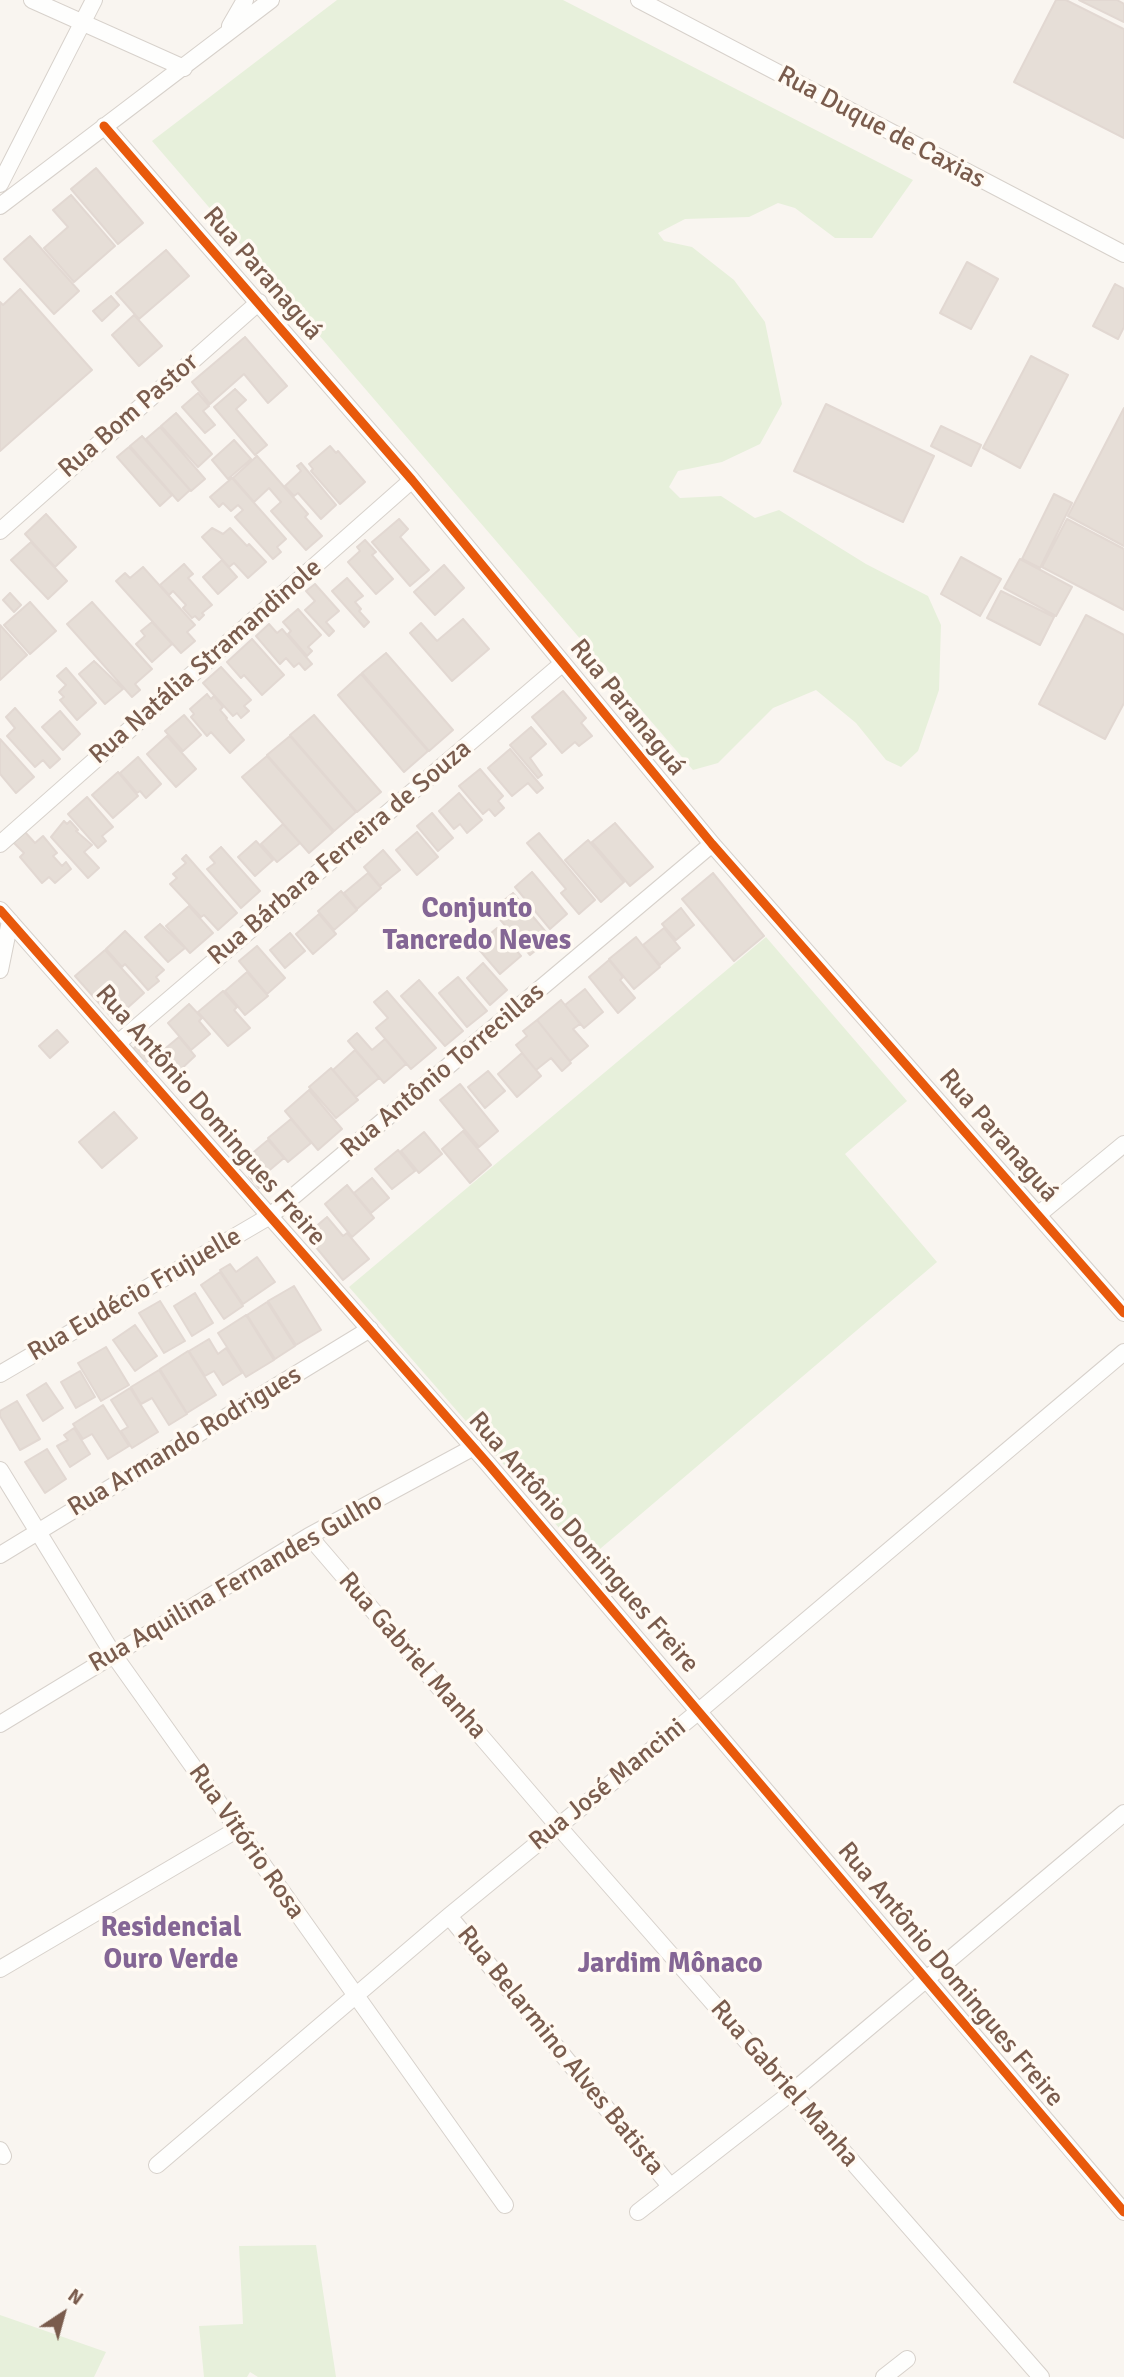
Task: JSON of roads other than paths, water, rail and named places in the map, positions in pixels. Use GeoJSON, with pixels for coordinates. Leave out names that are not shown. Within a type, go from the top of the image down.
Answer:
{"type":"FeatureCollection","features":[{"type":"Feature","properties":{"kind":"street"},"geometry":{"type":"LineString","coordinates":[[32,0],[184,68]]}},
{"type":"Feature","properties":{"kind":"street"},"geometry":{"type":"LineString","coordinates":[[0,184],[94,0]]}},
{"type":"Feature","properties":{"kind":"street"},"geometry":{"type":"LineString","coordinates":[[228,32],[245,0]]}},
{"type":"Feature","properties":{"kind":"street"},"geometry":{"type":"LineString","coordinates":[[0,206],[271,0]]}},
{"type":"Feature","properties":{"kind":"street","name":"Rua Duque de Caxias"},"geometry":{"type":"LineString","coordinates":[[639,0],[1124,254]]}},
{"type":"Feature","properties":{"kind":"street","name":"Rua Paranaguá"},"geometry":{"type":"LineString","coordinates":[[104,126],[412,480],[712,844],[1124,1313]]}},
{"type":"Feature","properties":{"kind":"street","name":"Rua Bom Pastor"},"geometry":{"type":"LineString","coordinates":[[0,530],[258,302]]}},
{"type":"Feature","properties":{"kind":"street","name":"Rua Natália Stramandinole"},"geometry":{"type":"LineString","coordinates":[[0,844],[412,480]]}},
{"type":"Feature","properties":{"kind":"street","name":"Rua Bárbara Ferreira de Souza"},"geometry":{"type":"LineString","coordinates":[[118,1043],[563,663]]}},
{"type":"Feature","properties":{"kind":"street","name":"Rua Antônio Torrecillas"},"geometry":{"type":"LineString","coordinates":[[270,1216],[712,844]]}},
{"type":"Feature","properties":{"kind":"street"},"geometry":{"type":"LineString","coordinates":[[0,970],[5,915]]}},
{"type":"Feature","properties":{"kind":"street","name":"Rua Antônio Domingues Freire"},"geometry":{"type":"LineString","coordinates":[[5,915],[474,1447],[1124,2212]]}},
{"type":"Feature","properties":{"kind":"street"},"geometry":{"type":"LineString","coordinates":[[1039,1214],[1124,1143]]}},
{"type":"Feature","properties":{"kind":"street","name":"Rua Eudécio Frujuelle"},"geometry":{"type":"LineString","coordinates":[[0,1374],[270,1216]]}},
{"type":"Feature","properties":{"kind":"street","name":"Rua Armando Rodrigues"},"geometry":{"type":"LineString","coordinates":[[0,1555],[370,1329]]}},
{"type":"Feature","properties":{"kind":"street","name":"Rua José Mancini"},"geometry":{"type":"LineString","coordinates":[[157,2165],[449,1916],[699,1711],[1124,1352]]}},
{"type":"Feature","properties":{"kind":"street","name":"Rua Aquilina Fernandes Gulho"},"geometry":{"type":"LineString","coordinates":[[0,1724],[309,1536],[474,1447]]}},
{"type":"Feature","properties":{"kind":"street","name":"Rua Vitório Rosa"},"geometry":{"type":"LineString","coordinates":[[0,1469],[113,1654],[505,2205]]}},
{"type":"Feature","properties":{"kind":"street","name":"Rua Gabriel Manha"},"geometry":{"type":"LineString","coordinates":[[309,1536],[558,1826],[1041,2377]]}},
{"type":"Feature","properties":{"kind":"street"},"geometry":{"type":"LineString","coordinates":[[638,2211],[792,2092],[1124,1813]]}},
{"type":"Feature","properties":{"kind":"street"},"geometry":{"type":"LineString","coordinates":[[0,1969],[238,1829]]}},
{"type":"Feature","properties":{"kind":"street","name":"Rua Belarmino Alves Batista"},"geometry":{"type":"LineString","coordinates":[[449,1916],[670,2186]]}},
{"type":"Feature","properties":{"kind":"street"},"geometry":{"type":"LineString","coordinates":[[884,2377],[907,2359]]}},
{"type":"Feature","properties":{"kind":"district","name":"Conjunto Tancredo Neves"},"geometry":{"type":"Point","coordinates":[477,926]}},
{"type":"Feature","properties":{"kind":"district","name":"Residencial Ouro Verde"},"geometry":{"type":"Point","coordinates":[171,1945]}},
{"type":"Feature","properties":{"kind":"district","name":"Jardim Mônaco"},"geometry":{"type":"Point","coordinates":[670,1965]}}]}
